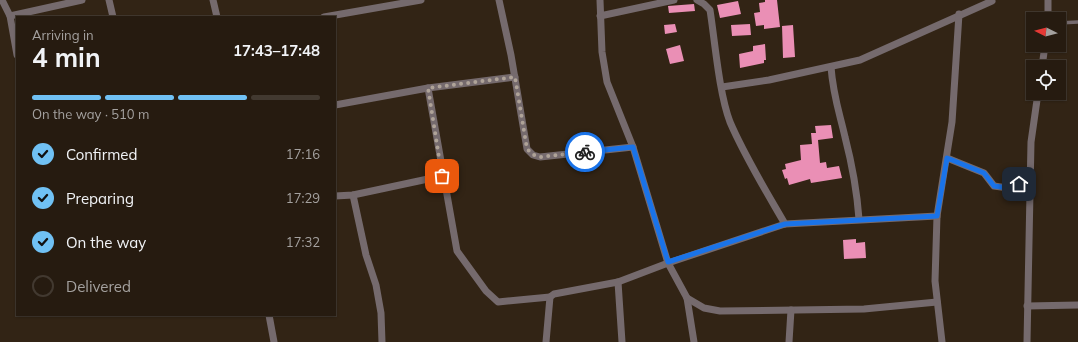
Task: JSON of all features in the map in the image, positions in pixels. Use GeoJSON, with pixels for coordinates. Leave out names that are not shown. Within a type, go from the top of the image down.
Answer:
{"type":"FeatureCollection","features":[{"type":"Feature","properties":{"kind":"street"},"geometry":{"type":"LineString","coordinates":[[2,0],[10,16],[16,49]]}},
{"type":"Feature","properties":{"kind":"street"},"geometry":{"type":"LineString","coordinates":[[10,16],[82,0]]}},
{"type":"Feature","properties":{"kind":"street"},"geometry":{"type":"LineString","coordinates":[[109,0],[113,16]]}},
{"type":"Feature","properties":{"kind":"street"},"geometry":{"type":"LineString","coordinates":[[213,0],[217,16]]}},
{"type":"Feature","properties":{"kind":"street"},"geometry":{"type":"LineString","coordinates":[[330,16],[421,0]]}},
{"type":"Feature","properties":{"kind":"street"},"geometry":{"type":"LineString","coordinates":[[500,0],[527,149],[534,155],[540,157],[633,147]]}},
{"type":"Feature","properties":{"kind":"street"},"geometry":{"type":"LineString","coordinates":[[600,0],[602,52],[607,82],[633,147],[668,262],[688,298],[694,342]]}},
{"type":"Feature","properties":{"kind":"street"},"geometry":{"type":"LineString","coordinates":[[600,16],[674,0]]}},
{"type":"Feature","properties":{"kind":"street"},"geometry":{"type":"LineString","coordinates":[[697,0],[710,10],[722,88],[730,121],[756,175],[785,224]]}},
{"type":"Feature","properties":{"kind":"street"},"geometry":{"type":"LineString","coordinates":[[1048,0],[1048,12]]}},
{"type":"Feature","properties":{"kind":"street"},"geometry":{"type":"LineString","coordinates":[[722,88],[860,60],[959,14],[992,1]]}},
{"type":"Feature","properties":{"kind":"street"},"geometry":{"type":"LineString","coordinates":[[942,342],[935,281],[937,216],[952,122],[959,14]]}},
{"type":"Feature","properties":{"kind":"street"},"geometry":{"type":"LineString","coordinates":[[831,67],[834,100],[846,138],[857,198],[859,219]]}},
{"type":"Feature","properties":{"kind":"street"},"geometry":{"type":"LineString","coordinates":[[336,105],[428,88],[515,77]]}},
{"type":"Feature","properties":{"kind":"street"},"geometry":{"type":"LineString","coordinates":[[428,88],[442,176],[457,251],[486,291],[498,302],[550,297],[554,294],[618,282],[668,262],[785,224],[937,216]]}},
{"type":"Feature","properties":{"kind":"street"},"geometry":{"type":"LineString","coordinates":[[1027,342],[1031,142],[1037,100]]}},
{"type":"Feature","properties":{"kind":"street"},"geometry":{"type":"LineString","coordinates":[[947,158],[984,173],[994,186],[1008,188],[1030,180]]}},
{"type":"Feature","properties":{"kind":"street"},"geometry":{"type":"LineString","coordinates":[[336,196],[352,195],[442,176]]}},
{"type":"Feature","properties":{"kind":"street"},"geometry":{"type":"LineString","coordinates":[[352,195],[366,255],[376,285],[381,312],[382,342]]}},
{"type":"Feature","properties":{"kind":"street"},"geometry":{"type":"LineString","coordinates":[[618,282],[622,342]]}},
{"type":"Feature","properties":{"kind":"street"},"geometry":{"type":"LineString","coordinates":[[546,342],[550,297]]}},
{"type":"Feature","properties":{"kind":"street"},"geometry":{"type":"LineString","coordinates":[[688,298],[704,308],[720,311],[864,309],[937,302]]}},
{"type":"Feature","properties":{"kind":"street"},"geometry":{"type":"LineString","coordinates":[[1027,306],[1078,305]]}},
{"type":"Feature","properties":{"kind":"street"},"geometry":{"type":"LineString","coordinates":[[789,342],[792,310]]}},
{"type":"Feature","properties":{"kind":"street"},"geometry":{"type":"LineString","coordinates":[[269,316],[274,342]]}},
{"type":"Feature","properties":{"kind":"lane"},"geometry":{"type":"LineString","coordinates":[[1066,23],[1078,22]]}},
{"type":"Feature","properties":{"kind":"building"},"geometry":{"type":"Polygon","coordinates":[[[765,0],[777,0],[780,27],[764,29],[764,25],[756,26],[754,13],[760,12],[759,3],[765,2],[765,0]]]}},
{"type":"Feature","properties":{"kind":"building"},"geometry":{"type":"Polygon","coordinates":[[[738,1],[741,14],[720,18],[717,5],[738,1]]]}},
{"type":"Feature","properties":{"kind":"building"},"geometry":{"type":"Polygon","coordinates":[[[694,4],[695,11],[669,13],[668,6],[694,4]]]}},
{"type":"Feature","properties":{"kind":"building"},"geometry":{"type":"Polygon","coordinates":[[[675,24],[677,32],[665,34],[664,25],[675,24]]]}},
{"type":"Feature","properties":{"kind":"building"},"geometry":{"type":"Polygon","coordinates":[[[750,24],[751,35],[732,36],[731,25],[750,24]]]}},
{"type":"Feature","properties":{"kind":"building"},"geometry":{"type":"Polygon","coordinates":[[[793,25],[795,57],[783,58],[782,26],[793,25]]]}},
{"type":"Feature","properties":{"kind":"building"},"geometry":{"type":"Polygon","coordinates":[[[765,44],[766,60],[764,60],[764,63],[740,68],[739,54],[753,51],[753,46],[765,44]]]}},
{"type":"Feature","properties":{"kind":"building"},"geometry":{"type":"Polygon","coordinates":[[[680,45],[684,61],[670,64],[666,49],[680,45]]]}},
{"type":"Feature","properties":{"kind":"building"},"geometry":{"type":"Polygon","coordinates":[[[831,125],[833,138],[818,140],[820,163],[826,162],[827,168],[839,166],[842,178],[811,183],[810,179],[789,185],[782,170],[786,169],[785,164],[801,160],[800,145],[812,144],[811,133],[816,133],[815,126],[831,125]]]}},
{"type":"Feature","properties":{"kind":"building"},"geometry":{"type":"Polygon","coordinates":[[[856,239],[856,243],[865,242],[866,258],[844,259],[843,240],[856,239]]]}},
{"type":"Feature","properties":{"kind":"way so far"},"geometry":{"type":"LineString","coordinates":[[442,176],[428,88],[515,77],[527,149],[534,155],[540,157],[585,152]]}},
{"type":"Feature","properties":{"kind":"route"},"geometry":{"type":"LineString","coordinates":[[585,152],[633,147],[668,262],[729,244],[785,224],[937,216],[947,158],[984,173],[994,186],[1008,188],[1019,184]]}}]}
